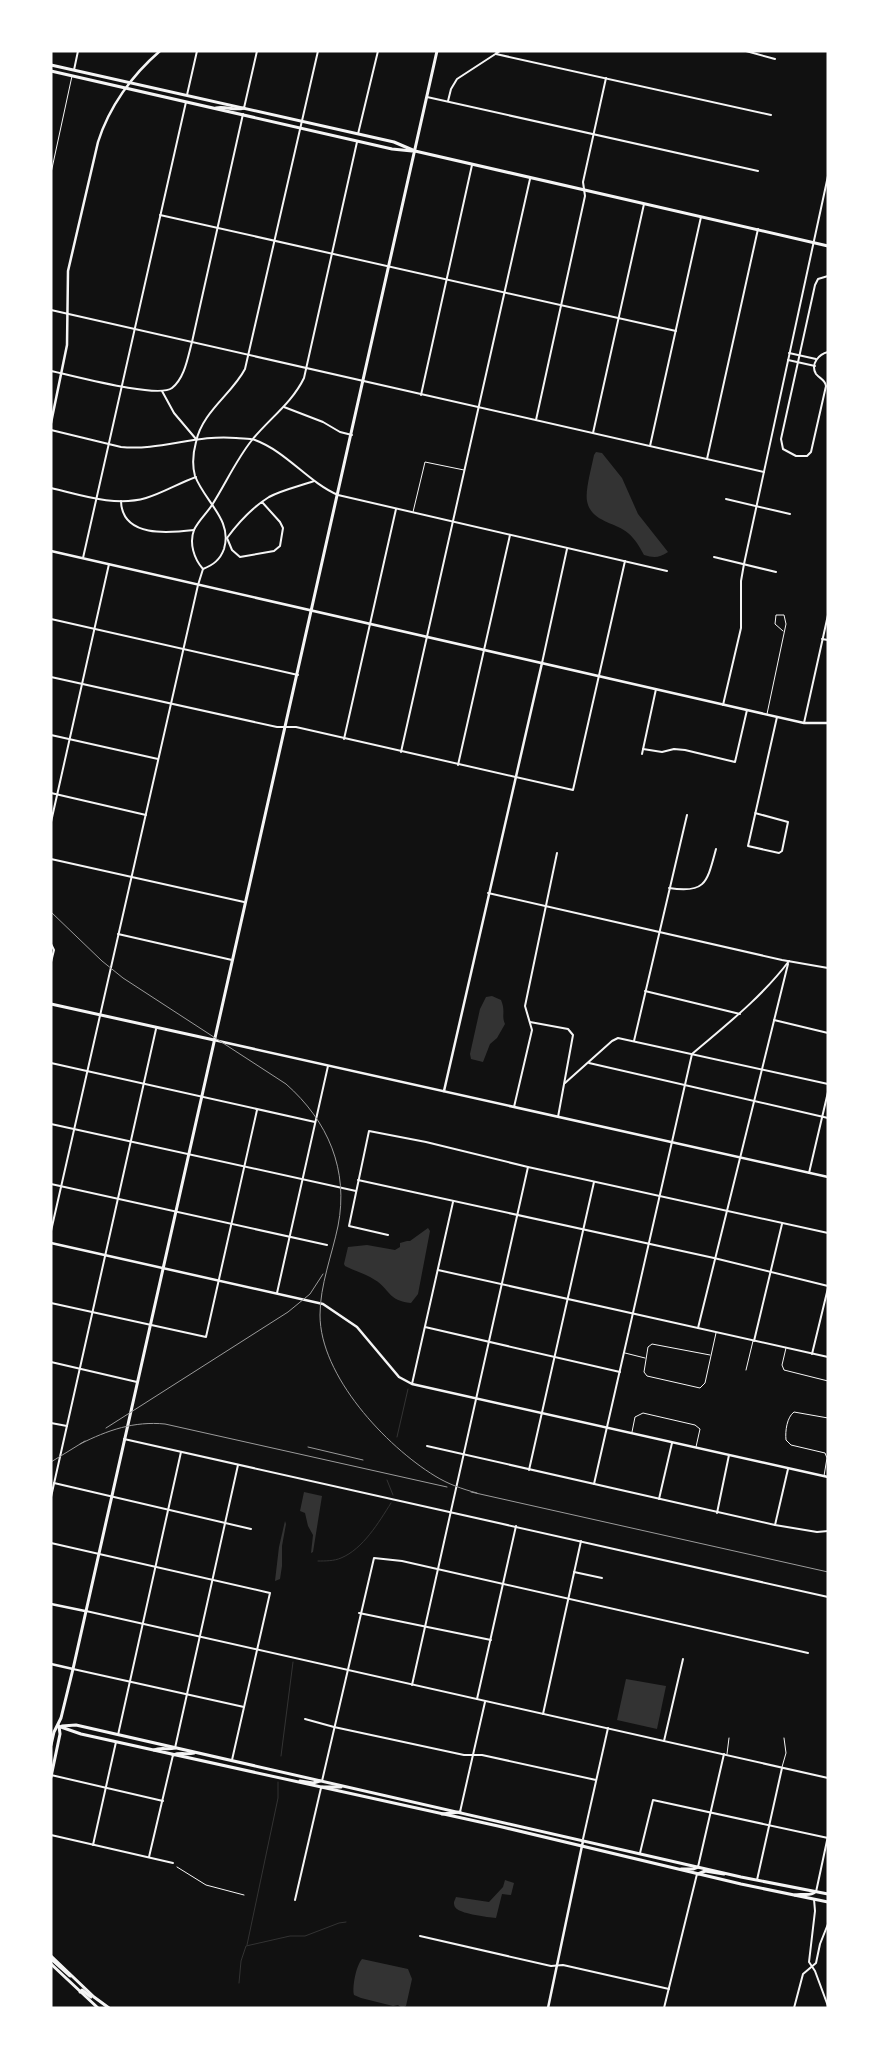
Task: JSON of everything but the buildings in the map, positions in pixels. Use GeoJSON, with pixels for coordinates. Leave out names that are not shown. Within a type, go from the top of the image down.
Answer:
{"type":"FeatureCollection","features":[{"type":"Feature","properties":{"kind":"main road"},"geometry":{"type":"LineString","coordinates":[[51,1745],[73,1669],[149,1325],[313,610],[437,51]]}},
{"type":"Feature","properties":{"kind":"main road"},"geometry":{"type":"LineString","coordinates":[[51,65],[394,142],[415,151]]}},
{"type":"Feature","properties":{"kind":"main road"},"geometry":{"type":"LineString","coordinates":[[51,71],[357,141],[415,151],[531,177],[828,246]]}},
{"type":"Feature","properties":{"kind":"main road"},"geometry":{"type":"LineString","coordinates":[[215,108],[222,106],[238,110],[244,108]]}},
{"type":"Feature","properties":{"kind":"main road"},"geometry":{"type":"LineString","coordinates":[[51,1004],[214,1040]]}},
{"type":"Feature","properties":{"kind":"main road"},"geometry":{"type":"LineString","coordinates":[[52,1724],[74,1732],[116,1742],[441,1814],[677,1870],[828,1902]]}},
{"type":"Feature","properties":{"kind":"main road"},"geometry":{"type":"LineString","coordinates":[[58,1726],[76,1725],[757,1880],[828,1894]]}},
{"type":"Feature","properties":{"kind":"main road"},"geometry":{"type":"LineString","coordinates":[[51,1776],[60,1734],[58,1726]]}},
{"type":"Feature","properties":{"kind":"main road"},"geometry":{"type":"LineString","coordinates":[[154,1750],[174,1748]]}},
{"type":"Feature","properties":{"kind":"main road"},"geometry":{"type":"LineString","coordinates":[[173,1755],[180,1752],[189,1754],[194,1752]]}},
{"type":"Feature","properties":{"kind":"main road"},"geometry":{"type":"LineString","coordinates":[[297,1782],[313,1783],[322,1781]]}},
{"type":"Feature","properties":{"kind":"main road"},"geometry":{"type":"LineString","coordinates":[[321,1788],[344,1786]]}},
{"type":"Feature","properties":{"kind":"main road"},"geometry":{"type":"LineString","coordinates":[[441,1814],[460,1812]]}},
{"type":"Feature","properties":{"kind":"main road"},"geometry":{"type":"LineString","coordinates":[[677,1870],[693,1869],[698,1866]]}},
{"type":"Feature","properties":{"kind":"main road"},"geometry":{"type":"LineString","coordinates":[[697,1874],[705,1871],[719,1874],[727,1873]]}},
{"type":"Feature","properties":{"kind":"main road"},"geometry":{"type":"LineString","coordinates":[[795,1896],[801,1894],[810,1895],[816,1892]]}},
{"type":"Feature","properties":{"kind":"main road"},"geometry":{"type":"LineString","coordinates":[[51,1957],[109,2008]]}},
{"type":"Feature","properties":{"kind":"main road"},"geometry":{"type":"LineString","coordinates":[[51,1964],[98,2008]]}},
{"type":"Feature","properties":{"kind":"main road"},"geometry":{"type":"LineString","coordinates":[[74,1986],[78,1985],[76,1980]]}},
{"type":"Feature","properties":{"kind":"main road"},"geometry":{"type":"LineString","coordinates":[[80,1992],[82,1990],[109,2008]]}},
{"type":"Feature","properties":{"kind":"street"},"geometry":{"type":"LineString","coordinates":[[74,70],[78,51]]}},
{"type":"Feature","properties":{"kind":"street"},"geometry":{"type":"LineString","coordinates":[[51,423],[67,345],[68,271],[98,142],[105,123],[130,82],[160,51]]}},
{"type":"Feature","properties":{"kind":"street"},"geometry":{"type":"LineString","coordinates":[[187,95],[197,51]]}},
{"type":"Feature","properties":{"kind":"street"},"geometry":{"type":"LineString","coordinates":[[244,108],[257,51]]}},
{"type":"Feature","properties":{"kind":"street"},"geometry":{"type":"LineString","coordinates":[[262,502],[283,528],[280,546],[274,552],[240,557],[232,550],[223,522],[196,477],[193,464],[196,439],[210,412],[240,379],[249,355],[318,51]]}},
{"type":"Feature","properties":{"kind":"street"},"geometry":{"type":"LineString","coordinates":[[358,134],[378,51]]}},
{"type":"Feature","properties":{"kind":"street"},"geometry":{"type":"LineString","coordinates":[[746,51],[775,58]]}},
{"type":"Feature","properties":{"kind":"street"},"geometry":{"type":"LineString","coordinates":[[448,101],[450,89],[457,79],[498,52],[771,115]]}},
{"type":"Feature","properties":{"kind":"street"},"geometry":{"type":"LineString","coordinates":[[536,420],[586,196],[583,182],[606,78]]}},
{"type":"Feature","properties":{"kind":"street"},"geometry":{"type":"LineString","coordinates":[[427,97],[758,171]]}},
{"type":"Feature","properties":{"kind":"street"},"geometry":{"type":"LineString","coordinates":[[83,558],[186,101]]}},
{"type":"Feature","properties":{"kind":"street"},"geometry":{"type":"LineString","coordinates":[[51,371],[122,387],[162,391],[172,388],[181,376],[192,342],[243,114]]}},
{"type":"Feature","properties":{"kind":"street"},"geometry":{"type":"LineString","coordinates":[[203,569],[197,563],[192,543],[194,530],[212,505],[252,439],[284,407],[301,383],[357,141]]}},
{"type":"Feature","properties":{"kind":"street"},"geometry":{"type":"LineString","coordinates":[[422,395],[472,165]]}},
{"type":"Feature","properties":{"kind":"street"},"geometry":{"type":"LineString","coordinates":[[724,705],[741,628],[741,582],[744,564],[828,176]]}},
{"type":"Feature","properties":{"kind":"street"},"geometry":{"type":"LineString","coordinates":[[401,752],[503,293],[531,177]]}},
{"type":"Feature","properties":{"kind":"street"},"geometry":{"type":"LineString","coordinates":[[593,433],[645,203]]}},
{"type":"Feature","properties":{"kind":"street"},"geometry":{"type":"LineString","coordinates":[[160,215],[676,331]]}},
{"type":"Feature","properties":{"kind":"street"},"geometry":{"type":"LineString","coordinates":[[650,446],[701,216]]}},
{"type":"Feature","properties":{"kind":"street"},"geometry":{"type":"LineString","coordinates":[[707,459],[758,229]]}},
{"type":"Feature","properties":{"kind":"street"},"geometry":{"type":"LineString","coordinates":[[828,276],[818,279],[815,285],[781,439],[783,449],[796,456],[802,457],[810,454],[826,386],[825,382],[816,373],[814,366],[816,359],[823,353],[828,352]]}},
{"type":"Feature","properties":{"kind":"street"},"geometry":{"type":"LineString","coordinates":[[51,310],[764,472]]}},
{"type":"Feature","properties":{"kind":"street"},"geometry":{"type":"LineString","coordinates":[[789,353],[816,359]]}},
{"type":"Feature","properties":{"kind":"street"},"geometry":{"type":"LineString","coordinates":[[788,360],[814,366]]}},
{"type":"Feature","properties":{"kind":"street"},"geometry":{"type":"LineString","coordinates":[[162,391],[179,420],[196,439]]}},
{"type":"Feature","properties":{"kind":"street"},"geometry":{"type":"LineString","coordinates":[[284,407],[323,422],[340,432],[352,435]]}},
{"type":"Feature","properties":{"kind":"street"},"geometry":{"type":"LineString","coordinates":[[51,430],[121,447],[141,448],[196,439],[223,437],[252,439],[285,457],[315,481],[338,495],[667,571]]}},
{"type":"Feature","properties":{"kind":"street"},"geometry":{"type":"LineString","coordinates":[[51,488],[121,501],[144,498],[196,477]]}},
{"type":"Feature","properties":{"kind":"street"},"geometry":{"type":"LineString","coordinates":[[51,1231],[99,1014],[203,569],[213,565],[218,560],[227,538],[243,519],[262,502],[274,495],[315,481]]}},
{"type":"Feature","properties":{"kind":"street"},"geometry":{"type":"LineString","coordinates":[[726,500],[790,514]]}},
{"type":"Feature","properties":{"kind":"street"},"geometry":{"type":"LineString","coordinates":[[121,501],[123,513],[143,530],[162,533],[194,530]]}},
{"type":"Feature","properties":{"kind":"street"},"geometry":{"type":"LineString","coordinates":[[344,739],[396,509]]}},
{"type":"Feature","properties":{"kind":"street"},"geometry":{"type":"LineString","coordinates":[[458,765],[510,535]]}},
{"type":"Feature","properties":{"kind":"street"},"geometry":{"type":"LineString","coordinates":[[444,1091],[568,548]]}},
{"type":"Feature","properties":{"kind":"street"},"geometry":{"type":"LineString","coordinates":[[51,551],[767,715],[804,723],[828,723]]}},
{"type":"Feature","properties":{"kind":"street"},"geometry":{"type":"LineString","coordinates":[[714,557],[776,572]]}},
{"type":"Feature","properties":{"kind":"street"},"geometry":{"type":"LineString","coordinates":[[51,677],[277,728],[296,727],[573,790],[625,561]]}},
{"type":"Feature","properties":{"kind":"street"},"geometry":{"type":"LineString","coordinates":[[51,822],[108,564]]}},
{"type":"Feature","properties":{"kind":"street"},"geometry":{"type":"LineString","coordinates":[[804,723],[828,615]]}},
{"type":"Feature","properties":{"kind":"street"},"geometry":{"type":"LineString","coordinates":[[51,619],[298,675]]}},
{"type":"Feature","properties":{"kind":"street"},"geometry":{"type":"LineString","coordinates":[[822,639],[828,640]]}},
{"type":"Feature","properties":{"kind":"street"},"geometry":{"type":"LineString","coordinates":[[642,754],[656,689]]}},
{"type":"Feature","properties":{"kind":"street"},"geometry":{"type":"LineString","coordinates":[[643,749],[662,752],[674,749],[685,750],[735,762],[747,710]]}},
{"type":"Feature","properties":{"kind":"street"},"geometry":{"type":"LineString","coordinates":[[755,813],[787,821],[782,851],[778,854],[748,847],[755,813],[777,717]]}},
{"type":"Feature","properties":{"kind":"street"},"geometry":{"type":"LineString","coordinates":[[51,735],[158,759]]}},
{"type":"Feature","properties":{"kind":"street"},"geometry":{"type":"LineString","coordinates":[[51,794],[146,815]]}},
{"type":"Feature","properties":{"kind":"street"},"geometry":{"type":"LineString","coordinates":[[634,1041],[658,932],[687,815]]}},
{"type":"Feature","properties":{"kind":"street"},"geometry":{"type":"LineString","coordinates":[[669,888],[686,890],[702,885],[709,873],[716,849]]}},
{"type":"Feature","properties":{"kind":"street"},"geometry":{"type":"LineString","coordinates":[[514,1107],[532,1030],[525,1006],[557,853]]}},
{"type":"Feature","properties":{"kind":"street"},"geometry":{"type":"LineString","coordinates":[[51,859],[245,903]]}},
{"type":"Feature","properties":{"kind":"street"},"geometry":{"type":"LineString","coordinates":[[488,893],[789,961],[828,968]]}},
{"type":"Feature","properties":{"kind":"street"},"geometry":{"type":"LineString","coordinates":[[118,934],[232,960]]}},
{"type":"Feature","properties":{"kind":"street"},"geometry":{"type":"LineString","coordinates":[[51,962],[52,946]]}},
{"type":"Feature","properties":{"kind":"street"},"geometry":{"type":"LineString","coordinates":[[594,1484],[692,1054],[740,1014],[789,961]]}},
{"type":"Feature","properties":{"kind":"street"},"geometry":{"type":"LineString","coordinates":[[698,1328],[726,1211],[742,1158],[789,961]]}},
{"type":"Feature","properties":{"kind":"street"},"geometry":{"type":"LineString","coordinates":[[645,991],[740,1014]]}},
{"type":"Feature","properties":{"kind":"street"},"geometry":{"type":"LineString","coordinates":[[774,1020],[828,1033]]}},
{"type":"Feature","properties":{"kind":"street"},"geometry":{"type":"LineString","coordinates":[[530,1022],[568,1029],[572,1033],[573,1039],[558,1117]]}},
{"type":"Feature","properties":{"kind":"street"},"geometry":{"type":"LineString","coordinates":[[51,1497],[157,1027]]}},
{"type":"Feature","properties":{"kind":"street"},"geometry":{"type":"LineString","coordinates":[[565,1083],[615,1038],[828,1084]]}},
{"type":"Feature","properties":{"kind":"street"},"geometry":{"type":"LineString","coordinates":[[214,1040],[828,1177]]}},
{"type":"Feature","properties":{"kind":"street"},"geometry":{"type":"LineString","coordinates":[[51,1063],[315,1122]]}},
{"type":"Feature","properties":{"kind":"street"},"geometry":{"type":"LineString","coordinates":[[588,1063],[828,1118]]}},
{"type":"Feature","properties":{"kind":"street"},"geometry":{"type":"LineString","coordinates":[[277,1293],[328,1065]]}},
{"type":"Feature","properties":{"kind":"street"},"geometry":{"type":"LineString","coordinates":[[809,1173],[828,1092]]}},
{"type":"Feature","properties":{"kind":"street"},"geometry":{"type":"LineString","coordinates":[[51,1304],[206,1338],[257,1110]]}},
{"type":"Feature","properties":{"kind":"street"},"geometry":{"type":"LineString","coordinates":[[51,1124],[356,1191]]}},
{"type":"Feature","properties":{"kind":"street"},"geometry":{"type":"LineString","coordinates":[[388,1235],[348,1226],[369,1131],[426,1142],[528,1167],[828,1233]]}},
{"type":"Feature","properties":{"kind":"street"},"geometry":{"type":"LineString","coordinates":[[412,1685],[528,1167]]}},
{"type":"Feature","properties":{"kind":"street"},"geometry":{"type":"LineString","coordinates":[[358,1180],[714,1258],[828,1287],[812,1354]]}},
{"type":"Feature","properties":{"kind":"street"},"geometry":{"type":"LineString","coordinates":[[529,1470],[594,1181]]}},
{"type":"Feature","properties":{"kind":"street"},"geometry":{"type":"LineString","coordinates":[[51,1184],[327,1245]]}},
{"type":"Feature","properties":{"kind":"street"},"geometry":{"type":"LineString","coordinates":[[412,1384],[453,1202]]}},
{"type":"Feature","properties":{"kind":"street"},"geometry":{"type":"LineString","coordinates":[[754,1341],[782,1223]]}},
{"type":"Feature","properties":{"kind":"street"},"geometry":{"type":"LineString","coordinates":[[51,1243],[218,1282],[323,1304],[357,1327],[399,1377],[412,1384],[828,1477]]}},
{"type":"Feature","properties":{"kind":"street"},"geometry":{"type":"LineString","coordinates":[[438,1270],[828,1357]]}},
{"type":"Feature","properties":{"kind":"street"},"geometry":{"type":"LineString","coordinates":[[425,1327],[620,1372]]}},
{"type":"Feature","properties":{"kind":"street"},"geometry":{"type":"LineString","coordinates":[[51,1362],[137,1382]]}},
{"type":"Feature","properties":{"kind":"street"},"geometry":{"type":"LineString","coordinates":[[51,1423],[67,1426]]}},
{"type":"Feature","properties":{"kind":"street"},"geometry":{"type":"LineString","coordinates":[[124,1439],[828,1597]]}},
{"type":"Feature","properties":{"kind":"street"},"geometry":{"type":"LineString","coordinates":[[659,1499],[672,1442]]}},
{"type":"Feature","properties":{"kind":"street"},"geometry":{"type":"LineString","coordinates":[[427,1446],[717,1513],[817,1532],[827,1531]]}},
{"type":"Feature","properties":{"kind":"street"},"geometry":{"type":"LineString","coordinates":[[118,1735],[181,1452]]}},
{"type":"Feature","properties":{"kind":"street"},"geometry":{"type":"LineString","coordinates":[[717,1513],[729,1455]]}},
{"type":"Feature","properties":{"kind":"street"},"geometry":{"type":"LineString","coordinates":[[174,1748],[238,1465]]}},
{"type":"Feature","properties":{"kind":"street"},"geometry":{"type":"LineString","coordinates":[[775,1525],[788,1468]]}},
{"type":"Feature","properties":{"kind":"street"},"geometry":{"type":"LineString","coordinates":[[54,1483],[251,1529]]}},
{"type":"Feature","properties":{"kind":"street"},"geometry":{"type":"LineString","coordinates":[[477,1699],[516,1526]]}},
{"type":"Feature","properties":{"kind":"street"},"geometry":{"type":"LineString","coordinates":[[543,1714],[581,1541]]}},
{"type":"Feature","properties":{"kind":"street"},"geometry":{"type":"LineString","coordinates":[[51,1543],[270,1593],[232,1761]]}},
{"type":"Feature","properties":{"kind":"street"},"geometry":{"type":"LineString","coordinates":[[322,1781],[359,1613],[374,1558],[402,1561],[808,1653]]}},
{"type":"Feature","properties":{"kind":"street"},"geometry":{"type":"LineString","coordinates":[[574,1572],[602,1578]]}},
{"type":"Feature","properties":{"kind":"street"},"geometry":{"type":"LineString","coordinates":[[51,1604],[828,1778]]}},
{"type":"Feature","properties":{"kind":"street"},"geometry":{"type":"LineString","coordinates":[[359,1613],[491,1640]]}},
{"type":"Feature","properties":{"kind":"street"},"geometry":{"type":"LineString","coordinates":[[664,1741],[683,1659]]}},
{"type":"Feature","properties":{"kind":"street"},"geometry":{"type":"LineString","coordinates":[[51,1664],[244,1708]]}},
{"type":"Feature","properties":{"kind":"street"},"geometry":{"type":"LineString","coordinates":[[460,1812],[485,1701]]}},
{"type":"Feature","properties":{"kind":"street"},"geometry":{"type":"LineString","coordinates":[[304,1718],[334,1727],[464,1755],[482,1755],[596,1780]]}},
{"type":"Feature","properties":{"kind":"street"},"geometry":{"type":"LineString","coordinates":[[548,2008],[608,1728]]}},
{"type":"Feature","properties":{"kind":"street"},"geometry":{"type":"LineString","coordinates":[[93,1845],[116,1742]]}},
{"type":"Feature","properties":{"kind":"street"},"geometry":{"type":"LineString","coordinates":[[698,1866],[726,1754]]}},
{"type":"Feature","properties":{"kind":"street"},"geometry":{"type":"LineString","coordinates":[[149,1857],[173,1755]]}},
{"type":"Feature","properties":{"kind":"street"},"geometry":{"type":"LineString","coordinates":[[757,1880],[782,1767]]}},
{"type":"Feature","properties":{"kind":"street"},"geometry":{"type":"LineString","coordinates":[[51,1776],[163,1800]]}},
{"type":"Feature","properties":{"kind":"street"},"geometry":{"type":"LineString","coordinates":[[295,1900],[321,1788]]}},
{"type":"Feature","properties":{"kind":"street"},"geometry":{"type":"LineString","coordinates":[[640,1853],[653,1800],[828,1837],[816,1892]]}},
{"type":"Feature","properties":{"kind":"street"},"geometry":{"type":"LineString","coordinates":[[51,1835],[173,1863]]}},
{"type":"Feature","properties":{"kind":"street"},"geometry":{"type":"LineString","coordinates":[[664,2008],[697,1874]]}},
{"type":"Feature","properties":{"kind":"street"},"geometry":{"type":"LineString","coordinates":[[814,1899],[815,1911],[809,1962],[828,2006]]}},
{"type":"Feature","properties":{"kind":"street"},"geometry":{"type":"LineString","coordinates":[[794,2008],[803,1974],[813,1968],[816,1963],[820,1944],[828,1924]]}},
{"type":"Feature","properties":{"kind":"street"},"geometry":{"type":"LineString","coordinates":[[420,1936],[669,1989]]}},
{"type":"Feature","properties":{"kind":"lane"},"geometry":{"type":"LineString","coordinates":[[51,173],[72,76]]}},
{"type":"Feature","properties":{"kind":"lane"},"geometry":{"type":"LineString","coordinates":[[413,513],[425,462],[464,470]]}},
{"type":"Feature","properties":{"kind":"lane"},"geometry":{"type":"LineString","coordinates":[[767,715],[786,619],[784,616],[776,615],[775,624],[783,631]]}},
{"type":"Feature","properties":{"kind":"lane"},"geometry":{"type":"LineString","coordinates":[[710,1355],[656,1343],[650,1345],[643,1369],[647,1376],[700,1388],[704,1383],[716,1332]]}},
{"type":"Feature","properties":{"kind":"lane"},"geometry":{"type":"LineString","coordinates":[[746,1370],[754,1341]]}},
{"type":"Feature","properties":{"kind":"lane"},"geometry":{"type":"LineString","coordinates":[[786,1348],[782,1365],[784,1370],[828,1380]]}},
{"type":"Feature","properties":{"kind":"lane"},"geometry":{"type":"LineString","coordinates":[[624,1353],[646,1358]]}},
{"type":"Feature","properties":{"kind":"lane"},"geometry":{"type":"LineString","coordinates":[[824,1476],[827,1462],[825,1453],[791,1445],[785,1436],[790,1416],[794,1412],[828,1418]]}},
{"type":"Feature","properties":{"kind":"lane"},"geometry":{"type":"LineString","coordinates":[[631,1433],[637,1415],[643,1413],[698,1426],[700,1432],[696,1447]]}},
{"type":"Feature","properties":{"kind":"lane"},"geometry":{"type":"LineString","coordinates":[[726,1754],[729,1738]]}},
{"type":"Feature","properties":{"kind":"lane"},"geometry":{"type":"LineString","coordinates":[[782,1767],[786,1753],[784,1738]]}},
{"type":"Feature","properties":{"kind":"lane"},"geometry":{"type":"LineString","coordinates":[[177,1867],[206,1886],[244,1895]]}},
{"type":"Feature","properties":{"kind":"shaded area"},"geometry":{"type":"Polygon","coordinates":[[[596,452],[602,453],[622,478],[638,514],[668,552],[656,557],[644,555],[628,533],[604,521],[589,508],[587,491],[596,452]]]}},
{"type":"Feature","properties":{"kind":"shaded area"},"geometry":{"type":"Polygon","coordinates":[[[492,996],[501,1000],[505,1024],[497,1038],[490,1044],[483,1062],[471,1059],[470,1054],[480,1009],[486,997],[492,996]]]}},
{"type":"Feature","properties":{"kind":"shaded area"},"geometry":{"type":"Polygon","coordinates":[[[428,1228],[430,1231],[418,1294],[411,1303],[398,1300],[380,1283],[344,1264],[348,1247],[367,1245],[395,1250],[400,1247],[400,1243],[410,1241],[428,1228]]]}},
{"type":"Feature","properties":{"kind":"shaded area"},"geometry":{"type":"Polygon","coordinates":[[[304,1492],[322,1496],[313,1552],[311,1553],[313,1535],[308,1526],[305,1513],[300,1511],[304,1492]]]}},
{"type":"Feature","properties":{"kind":"shaded area"},"geometry":{"type":"Polygon","coordinates":[[[285,1521],[280,1579],[275,1581],[279,1547],[285,1521]]]}},
{"type":"Feature","properties":{"kind":"shaded area"},"geometry":{"type":"Polygon","coordinates":[[[626,1679],[666,1686],[657,1729],[617,1720],[626,1679]]]}},
{"type":"Feature","properties":{"kind":"shaded area"},"geometry":{"type":"Polygon","coordinates":[[[505,1880],[514,1883],[511,1895],[502,1894],[496,1918],[464,1912],[455,1906],[456,1897],[489,1902],[503,1887],[505,1880]]]}},
{"type":"Feature","properties":{"kind":"shaded area"},"geometry":{"type":"Polygon","coordinates":[[[362,1959],[408,1969],[412,1979],[406,2006],[402,2008],[398,2005],[393,2006],[354,1995],[355,1977],[362,1959]]]}},
{"type":"Feature","properties":{"kind":"waterway"},"geometry":{"type":"LineString","coordinates":[[397,1437],[408,1389]]}},
{"type":"Feature","properties":{"kind":"waterway"},"geometry":{"type":"LineString","coordinates":[[387,1480],[393,1495]]}},
{"type":"Feature","properties":{"kind":"waterway"},"geometry":{"type":"LineString","coordinates":[[318,1561],[330,1561],[349,1554],[370,1534],[391,1503]]}},
{"type":"Feature","properties":{"kind":"waterway"},"geometry":{"type":"LineString","coordinates":[[281,1756],[293,1662]]}},
{"type":"Feature","properties":{"kind":"waterway"},"geometry":{"type":"LineString","coordinates":[[247,1945],[278,1798],[278,1782]]}},
{"type":"Feature","properties":{"kind":"waterway"},"geometry":{"type":"LineString","coordinates":[[239,1983],[241,1961],[246,1946],[290,1936],[305,1936],[346,1922]]}},
{"type":"Feature","properties":{"kind":"railway"},"geometry":{"type":"LineString","coordinates":[[51,912],[102,961],[123,978],[286,1084],[301,1098],[313,1114],[324,1130],[332,1148],[340,1185],[341,1205],[338,1226],[324,1281],[320,1315],[323,1338],[331,1362],[343,1385],[359,1407],[396,1447],[440,1479],[477,1493]]}},
{"type":"Feature","properties":{"kind":"railway"},"geometry":{"type":"LineString","coordinates":[[106,1428],[288,1312],[310,1294],[323,1274]]}},
{"type":"Feature","properties":{"kind":"railway"},"geometry":{"type":"LineString","coordinates":[[80,1444],[132,1425],[165,1424],[447,1487]]}},
{"type":"Feature","properties":{"kind":"railway"},"geometry":{"type":"LineString","coordinates":[[51,1462],[85,1441]]}},
{"type":"Feature","properties":{"kind":"railway"},"geometry":{"type":"LineString","coordinates":[[308,1447],[363,1460]]}},
{"type":"Feature","properties":{"kind":"railway"},"geometry":{"type":"LineString","coordinates":[[471,1492],[828,1572]]}}]}
